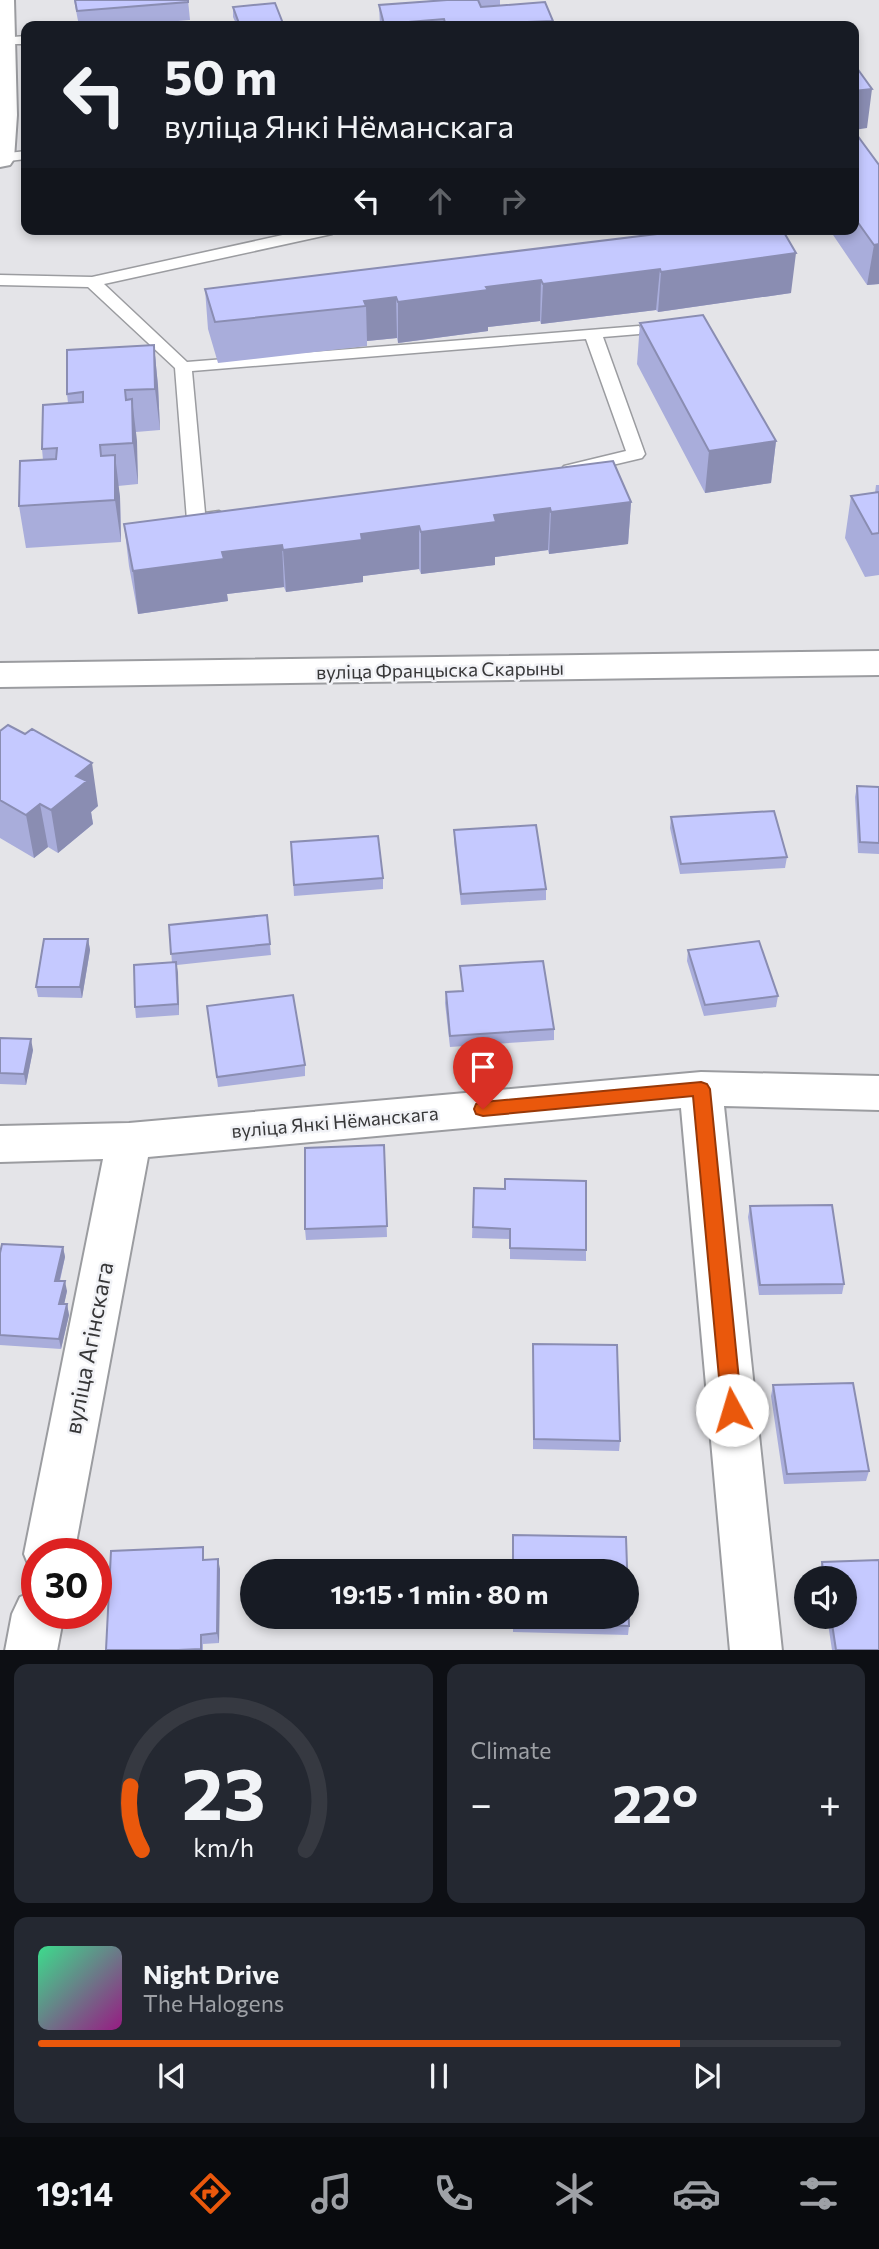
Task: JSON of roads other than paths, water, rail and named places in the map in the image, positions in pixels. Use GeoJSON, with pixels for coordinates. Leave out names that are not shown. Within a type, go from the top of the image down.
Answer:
{"type":"FeatureCollection","features":[{"type":"Feature","properties":{"kind":"street"},"geometry":{"type":"LineString","coordinates":[[0,158],[15,41],[2,0]]}},
{"type":"Feature","properties":{"kind":"street","name":"вуліца Францыска Скарыны"},"geometry":{"type":"LineString","coordinates":[[0,675],[879,663]]}},
{"type":"Feature","properties":{"kind":"street"},"geometry":{"type":"LineString","coordinates":[[701,1089],[756,1650]]}},
{"type":"Feature","properties":{"kind":"street","name":"вуліца Янкі Нёманскага"},"geometry":{"type":"LineString","coordinates":[[0,1144],[129,1141],[701,1089],[879,1093]]}},
{"type":"Feature","properties":{"kind":"street","name":"вуліца Агінскага"},"geometry":{"type":"LineString","coordinates":[[52,1538],[129,1141]]}},
{"type":"Feature","properties":{"kind":"street"},"geometry":{"type":"LineString","coordinates":[[31,1650],[35,1629]]}},
{"type":"Feature","properties":{"kind":"lane"},"geometry":{"type":"LineString","coordinates":[[0,158],[21,156]]}},
{"type":"Feature","properties":{"kind":"lane"},"geometry":{"type":"LineString","coordinates":[[0,281],[92,282],[305,235]]}},
{"type":"Feature","properties":{"kind":"lane"},"geometry":{"type":"LineString","coordinates":[[92,282],[183,368],[196,520],[238,515]]}},
{"type":"Feature","properties":{"kind":"lane"},"geometry":{"type":"LineString","coordinates":[[183,368],[633,330]]}},
{"type":"Feature","properties":{"kind":"lane"},"geometry":{"type":"LineString","coordinates":[[557,473],[636,454],[593,334]]}}]}
